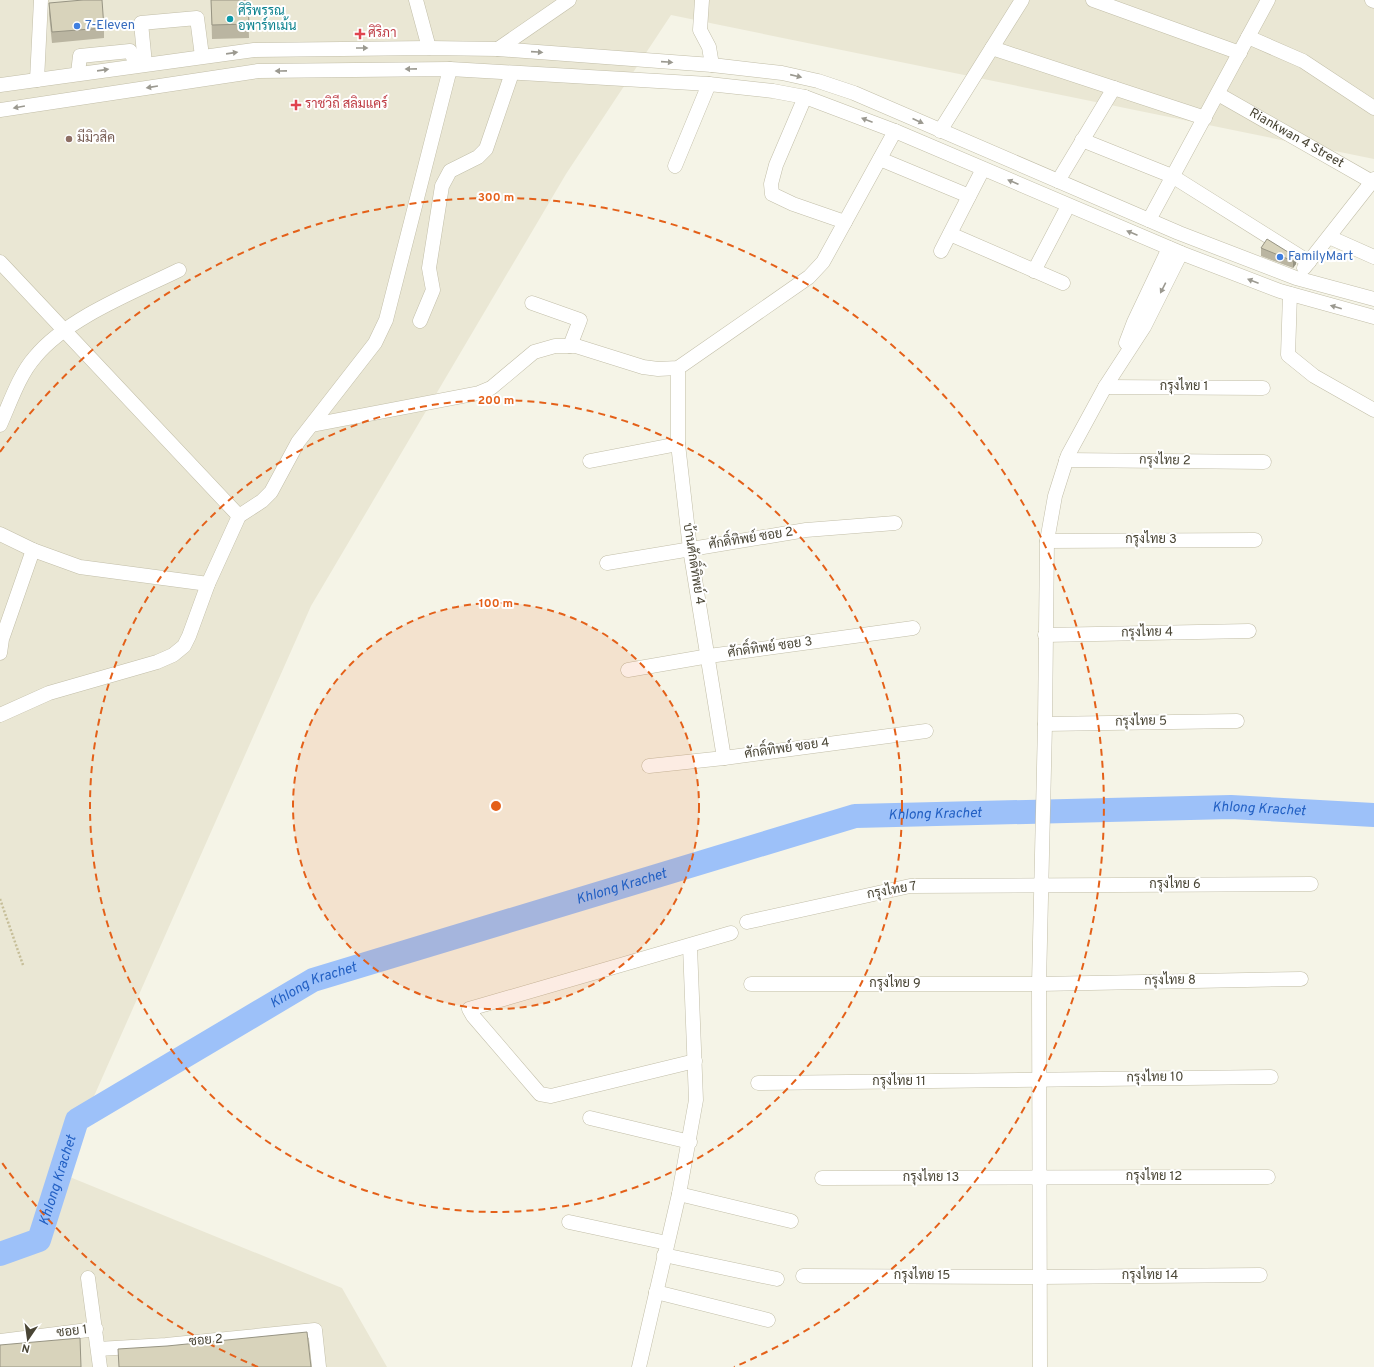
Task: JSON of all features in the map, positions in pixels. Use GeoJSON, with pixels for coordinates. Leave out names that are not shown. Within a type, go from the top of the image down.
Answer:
{"type":"FeatureCollection","features":[{"type":"Feature","properties":{"kind":"street"},"geometry":{"type":"LineString","coordinates":[[37,80],[41,0]]}},
{"type":"Feature","properties":{"kind":"street"},"geometry":{"type":"LineString","coordinates":[[416,0],[429,48]]}},
{"type":"Feature","properties":{"kind":"street"},"geometry":{"type":"LineString","coordinates":[[498,49],[569,0]]}},
{"type":"Feature","properties":{"kind":"street"},"geometry":{"type":"LineString","coordinates":[[702,0],[700,30],[709,47],[712,65]]}},
{"type":"Feature","properties":{"kind":"street"},"geometry":{"type":"LineString","coordinates":[[940,131],[1022,0]]}},
{"type":"Feature","properties":{"kind":"street"},"geometry":{"type":"LineString","coordinates":[[1093,0],[1240,53]]}},
{"type":"Feature","properties":{"kind":"street"},"geometry":{"type":"LineString","coordinates":[[1149,220],[1268,0]]}},
{"type":"Feature","properties":{"kind":"street"},"geometry":{"type":"LineString","coordinates":[[141,64],[141,23],[197,18],[202,56]]}},
{"type":"Feature","properties":{"kind":"street"},"geometry":{"type":"LineString","coordinates":[[1248,37],[1303,61],[1374,108]]}},
{"type":"Feature","properties":{"kind":"street"},"geometry":{"type":"LineString","coordinates":[[0,85],[141,64],[254,50],[429,48],[498,49],[712,65],[782,73],[818,81],[854,93],[1149,220],[1296,278],[1374,299]]}},
{"type":"Feature","properties":{"kind":"street"},"geometry":{"type":"LineString","coordinates":[[992,48],[1205,118]]}},
{"type":"Feature","properties":{"kind":"street"},"geometry":{"type":"LineString","coordinates":[[557,76],[558,54]]}},
{"type":"Feature","properties":{"kind":"street"},"geometry":{"type":"LineString","coordinates":[[0,715],[49,693],[157,662],[173,655],[184,646],[190,636],[208,584],[239,516],[262,502],[271,492],[298,442],[375,343],[386,320],[450,69]]}},
{"type":"Feature","properties":{"kind":"street"},"geometry":{"type":"LineString","coordinates":[[0,110],[258,71],[450,69],[709,84],[773,91],[806,97],[895,131],[1175,251],[1290,294],[1374,317]]}},
{"type":"Feature","properties":{"kind":"street"},"geometry":{"type":"LineString","coordinates":[[420,321],[433,290],[429,268],[442,186],[450,171],[478,157],[486,149],[512,73]]}},
{"type":"Feature","properties":{"kind":"street"},"geometry":{"type":"LineString","coordinates":[[676,166],[709,84]]}},
{"type":"Feature","properties":{"kind":"street"},"geometry":{"type":"LineString","coordinates":[[1058,181],[1114,88]]}},
{"type":"Feature","properties":{"kind":"street","name":"Riankwan 4 Street"},"geometry":{"type":"LineString","coordinates":[[1218,94],[1373,181]]}},
{"type":"Feature","properties":{"kind":"street"},"geometry":{"type":"LineString","coordinates":[[806,97],[776,165],[771,184],[772,194],[793,204],[845,222]]}},
{"type":"Feature","properties":{"kind":"street"},"geometry":{"type":"LineString","coordinates":[[312,425],[479,393],[491,388],[534,352],[555,346],[576,346],[658,369],[678,368],[809,277],[823,262],[895,131]]}},
{"type":"Feature","properties":{"kind":"street"},"geometry":{"type":"LineString","coordinates":[[1082,140],[1172,176],[1309,262]]}},
{"type":"Feature","properties":{"kind":"street"},"geometry":{"type":"LineString","coordinates":[[880,159],[969,196]]}},
{"type":"Feature","properties":{"kind":"street"},"geometry":{"type":"LineString","coordinates":[[941,251],[983,169]]}},
{"type":"Feature","properties":{"kind":"street"},"geometry":{"type":"LineString","coordinates":[[1296,278],[1373,181]]}},
{"type":"Feature","properties":{"kind":"street"},"geometry":{"type":"LineString","coordinates":[[1034,271],[1068,206]]}},
{"type":"Feature","properties":{"kind":"street"},"geometry":{"type":"LineString","coordinates":[[950,234],[1063,283]]}},
{"type":"Feature","properties":{"kind":"street"},"geometry":{"type":"LineString","coordinates":[[1329,237],[1374,257]]}},
{"type":"Feature","properties":{"kind":"street"},"geometry":{"type":"LineString","coordinates":[[1040,1367],[1039,984],[1040,886],[1043,841],[1047,541],[1055,496],[1066,460],[1119,363],[1144,327],[1175,251]]}},
{"type":"Feature","properties":{"kind":"street"},"geometry":{"type":"LineString","coordinates":[[0,262],[239,516]]}},
{"type":"Feature","properties":{"kind":"street"},"geometry":{"type":"LineString","coordinates":[[0,425],[29,365],[44,348],[65,330],[104,307],[179,270]]}},
{"type":"Feature","properties":{"kind":"street"},"geometry":{"type":"LineString","coordinates":[[1290,294],[1288,355],[1314,376],[1374,410]]}},
{"type":"Feature","properties":{"kind":"street"},"geometry":{"type":"LineString","coordinates":[[532,303],[580,320],[570,346]]}},
{"type":"Feature","properties":{"kind":"street","name":"บ้านศักดิ์ทิพย์ 4"},"geometry":{"type":"LineString","coordinates":[[678,368],[678,444],[690,549],[709,656],[724,758]]}},
{"type":"Feature","properties":{"kind":"street","name":"กรุงไทย 1"},"geometry":{"type":"LineString","coordinates":[[1105,387],[1263,388]]}},
{"type":"Feature","properties":{"kind":"street"},"geometry":{"type":"LineString","coordinates":[[590,460],[678,444]]}},
{"type":"Feature","properties":{"kind":"street","name":"กรุงไทย 2"},"geometry":{"type":"LineString","coordinates":[[1066,460],[1264,462]]}},
{"type":"Feature","properties":{"kind":"street","name":"ศักดิ์ทิพย์ ซอย 2"},"geometry":{"type":"LineString","coordinates":[[607,563],[806,530],[895,522]]}},
{"type":"Feature","properties":{"kind":"street"},"geometry":{"type":"LineString","coordinates":[[0,534],[33,550],[80,567],[208,584]]}},
{"type":"Feature","properties":{"kind":"street","name":"กรุงไทย 3"},"geometry":{"type":"LineString","coordinates":[[1047,541],[1255,540]]}},
{"type":"Feature","properties":{"kind":"street"},"geometry":{"type":"LineString","coordinates":[[0,653],[2,639],[33,550]]}},
{"type":"Feature","properties":{"kind":"street","name":"ศักดิ์ทิพย์ ซอย 3"},"geometry":{"type":"LineString","coordinates":[[628,670],[709,656],[913,628]]}},
{"type":"Feature","properties":{"kind":"street","name":"กรุงไทย 4"},"geometry":{"type":"LineString","coordinates":[[1046,635],[1249,631]]}},
{"type":"Feature","properties":{"kind":"street","name":"กรุงไทย 5"},"geometry":{"type":"LineString","coordinates":[[1045,724],[1237,720]]}},
{"type":"Feature","properties":{"kind":"street","name":"ศักดิ์ทิพย์ ซอย 4"},"geometry":{"type":"LineString","coordinates":[[649,766],[724,758],[926,731]]}},
{"type":"Feature","properties":{"kind":"street","name":"กรุงไทย 6"},"geometry":{"type":"LineString","coordinates":[[1040,886],[1311,884]]}},
{"type":"Feature","properties":{"kind":"street","name":"กรุงไทย 7"},"geometry":{"type":"LineString","coordinates":[[747,922],[910,886],[1040,886]]}},
{"type":"Feature","properties":{"kind":"street"},"geometry":{"type":"LineString","coordinates":[[695,1061],[550,1096],[540,1094],[473,1016],[469,1009],[731,933]]}},
{"type":"Feature","properties":{"kind":"street"},"geometry":{"type":"LineString","coordinates":[[640,1367],[690,1142],[696,1100],[690,946]]}},
{"type":"Feature","properties":{"kind":"street","name":"กรุงไทย 8"},"geometry":{"type":"LineString","coordinates":[[1039,984],[1301,979]]}},
{"type":"Feature","properties":{"kind":"street","name":"กรุงไทย 9"},"geometry":{"type":"LineString","coordinates":[[751,984],[1039,984]]}},
{"type":"Feature","properties":{"kind":"street","name":"กรุงไทย 10"},"geometry":{"type":"LineString","coordinates":[[1039,1081],[1141,1078],[1271,1077]]}},
{"type":"Feature","properties":{"kind":"street","name":"กรุงไทย 11"},"geometry":{"type":"LineString","coordinates":[[758,1083],[1039,1081]]}},
{"type":"Feature","properties":{"kind":"street"},"geometry":{"type":"LineString","coordinates":[[590,1118],[690,1142]]}},
{"type":"Feature","properties":{"kind":"street","name":"กรุงไทย 12"},"geometry":{"type":"LineString","coordinates":[[1040,1177],[1268,1176]]}},
{"type":"Feature","properties":{"kind":"street","name":"กรุงไทย 13"},"geometry":{"type":"LineString","coordinates":[[822,1178],[1040,1177]]}},
{"type":"Feature","properties":{"kind":"street"},"geometry":{"type":"LineString","coordinates":[[679,1194],[792,1221]]}},
{"type":"Feature","properties":{"kind":"street"},"geometry":{"type":"LineString","coordinates":[[570,1222],[777,1279]]}},
{"type":"Feature","properties":{"kind":"street","name":"กรุงไทย 14"},"geometry":{"type":"LineString","coordinates":[[1040,1277],[1260,1275]]}},
{"type":"Feature","properties":{"kind":"street","name":"กรุงไทย 15"},"geometry":{"type":"LineString","coordinates":[[803,1276],[1040,1277]]}},
{"type":"Feature","properties":{"kind":"street"},"geometry":{"type":"LineString","coordinates":[[88,1278],[100,1367]]}},
{"type":"Feature","properties":{"kind":"street"},"geometry":{"type":"LineString","coordinates":[[656,1292],[768,1320]]}},
{"type":"Feature","properties":{"kind":"street","name":"ซอย 1"},"geometry":{"type":"LineString","coordinates":[[0,1341],[96,1329]]}},
{"type":"Feature","properties":{"kind":"street","name":"ซอย 2"},"geometry":{"type":"LineString","coordinates":[[98,1348],[174,1344],[315,1330],[319,1367]]}},
{"type":"Feature","properties":{"kind":"path"},"geometry":{"type":"LineString","coordinates":[[0,899],[23,965]]}},
{"type":"Feature","properties":{"kind":"shaded area"},"geometry":{"type":"Polygon","coordinates":[[[0,0],[1374,0],[1374,159],[671,15],[566,174],[311,606],[60,1173],[342,1288],[387,1367],[0,1367],[0,0]]]}},
{"type":"Feature","properties":{"kind":"building","name":"7-Eleven"},"geometry":{"type":"Polygon","coordinates":[[[102,0],[104,28],[52,32],[49,3],[102,0]]]}},
{"type":"Feature","properties":{"kind":"building","name":"ศิริพรรณ อพาร์ทเม้น"},"geometry":{"type":"Polygon","coordinates":[[[211,0],[248,0],[249,24],[212,25],[211,0]]]}},
{"type":"Feature","properties":{"kind":"building"},"geometry":{"type":"Polygon","coordinates":[[[1267,239],[1296,257],[1293,261],[1261,248],[1267,239]]]}},
{"type":"Feature","properties":{"kind":"building"},"geometry":{"type":"Polygon","coordinates":[[[307,1332],[311,1367],[119,1367],[118,1349],[167,1346],[307,1332]]]}},
{"type":"Feature","properties":{"kind":"building"},"geometry":{"type":"Polygon","coordinates":[[[80,1338],[81,1367],[0,1367],[0,1345],[80,1338]]]}},
{"type":"Feature","properties":{"kind":"waterway","name":"Khlong Krachet"},"geometry":{"type":"LineString","coordinates":[[0,1254],[39,1240],[77,1120],[313,980],[855,816],[1231,807],[1374,815]]}},
{"type":"Feature","properties":{"kind":"place","name":"ศิริพรรณ อพาร์ทเม้น"},"geometry":{"type":"Point","coordinates":[230,19]}},
{"type":"Feature","properties":{"kind":"place","name":"7-Eleven"},"geometry":{"type":"Point","coordinates":[77,26]}},
{"type":"Feature","properties":{"kind":"place","name":"ศิริภา"},"geometry":{"type":"Point","coordinates":[360,34]}},
{"type":"Feature","properties":{"kind":"place","name":"ราชวิถี สลิมแคร์"},"geometry":{"type":"Point","coordinates":[296,105]}},
{"type":"Feature","properties":{"kind":"place","name":"มีมิวสิค"},"geometry":{"type":"Point","coordinates":[69,139]}},
{"type":"Feature","properties":{"kind":"place","name":"FamilyMart"},"geometry":{"type":"Point","coordinates":[1280,257]}}]}
